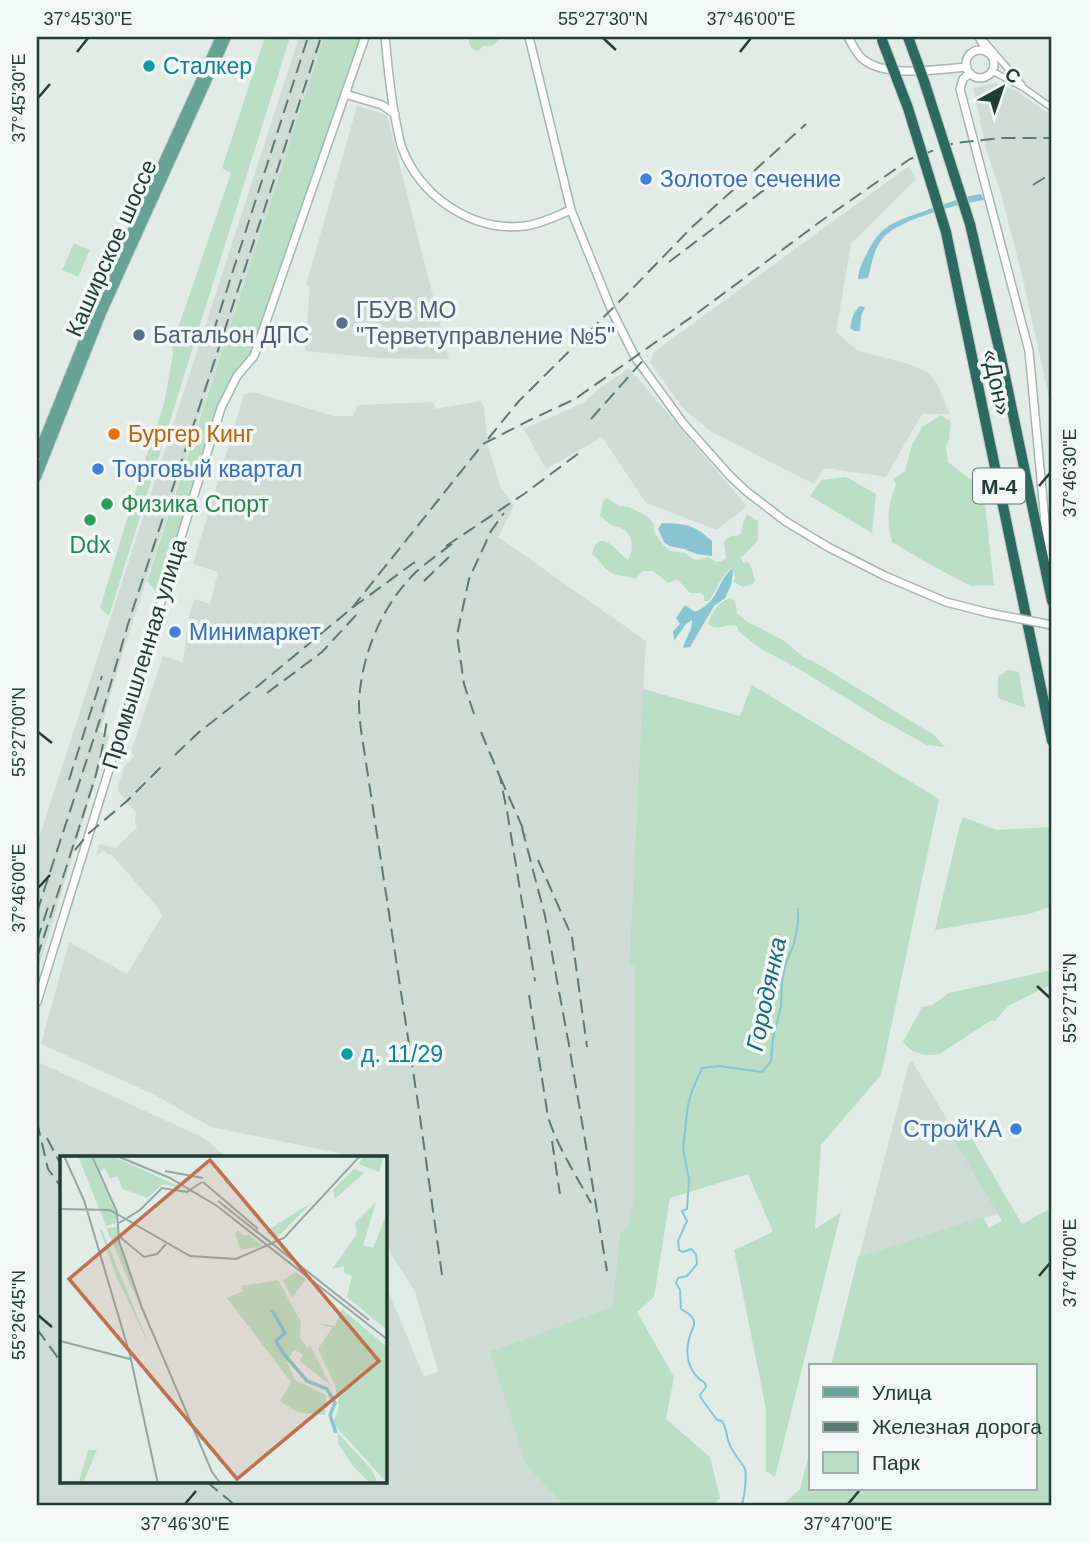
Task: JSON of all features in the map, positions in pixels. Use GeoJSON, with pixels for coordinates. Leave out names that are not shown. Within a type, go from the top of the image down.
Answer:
{"type":"FeatureCollection","features":[{"type":"Feature","properties":{"kind":"highway","name":"«Дон»"},"geometry":{"type":"LineString","coordinates":[[908,37],[970,224],[1052,601]]}},
{"type":"Feature","properties":{"kind":"highway","name":"«Дон»"},"geometry":{"type":"LineString","coordinates":[[882,38],[908,108],[946,232],[1052,741]]}},
{"type":"Feature","properties":{"kind":"main road","name":"Каширское шоссе"},"geometry":{"type":"LineString","coordinates":[[37,456],[96,309],[220,37]]}},
{"type":"Feature","properties":{"kind":"main road","name":"Каширское шоссе"},"geometry":{"type":"LineString","coordinates":[[37,477],[102,313],[227,37]]}},
{"type":"Feature","properties":{"kind":"street","name":"Промышленная улица"},"geometry":{"type":"LineString","coordinates":[[37,1002],[221,408],[237,376],[254,356],[365,37]]}},
{"type":"Feature","properties":{"kind":"street"},"geometry":{"type":"LineString","coordinates":[[385,37],[402,147],[426,187],[441,201],[471,219],[492,225],[527,226],[571,210]]}},
{"type":"Feature","properties":{"kind":"street"},"geometry":{"type":"LineString","coordinates":[[529,37],[571,210],[611,309],[635,357],[683,423],[730,476],[785,521],[885,576],[946,602],[1052,625]]}},
{"type":"Feature","properties":{"kind":"street"},"geometry":{"type":"LineString","coordinates":[[848,37],[863,60],[883,69],[969,70],[980,77],[992,71],[994,60],[980,37]]}},
{"type":"Feature","properties":{"kind":"street"},"geometry":{"type":"LineString","coordinates":[[980,37],[1024,88]]}},
{"type":"Feature","properties":{"kind":"street"},"geometry":{"type":"LineString","coordinates":[[987,52],[980,50],[968,57],[969,70],[960,89],[1028,351],[1052,593]]}},
{"type":"Feature","properties":{"kind":"street"},"geometry":{"type":"LineString","coordinates":[[992,71],[1024,88],[1052,108]]}},
{"type":"Feature","properties":{"kind":"street"},"geometry":{"type":"LineString","coordinates":[[345,94],[382,105],[395,114]]}},
{"type":"Feature","properties":{"kind":"shaded area"},"geometry":{"type":"Polygon","coordinates":[[[299,37],[324,37],[124,648],[100,731],[109,736],[37,973],[37,844],[299,37]]]}},
{"type":"Feature","properties":{"kind":"shaded area"},"geometry":{"type":"Polygon","coordinates":[[[996,83],[1018,92],[1052,116],[1052,412],[1022,275],[987,152],[973,88],[996,83]]]}},
{"type":"Feature","properties":{"kind":"shaded area"},"geometry":{"type":"Polygon","coordinates":[[[357,106],[387,115],[449,359],[378,358],[305,351],[310,286],[306,285],[357,106]]]}},
{"type":"Feature","properties":{"kind":"shaded area"},"geometry":{"type":"Polygon","coordinates":[[[909,166],[916,179],[851,244],[836,332],[858,351],[909,364],[929,373],[937,384],[950,414],[922,414],[886,477],[825,468],[814,484],[710,431],[681,406],[650,362],[654,352],[909,166]]]}},
{"type":"Feature","properties":{"kind":"shaded area"},"geometry":{"type":"Polygon","coordinates":[[[629,368],[747,506],[717,530],[646,503],[602,437],[546,469],[537,453],[524,429],[583,403],[629,368]]]}},
{"type":"Feature","properties":{"kind":"shaded area"},"geometry":{"type":"Polygon","coordinates":[[[253,392],[333,416],[353,416],[357,405],[433,402],[436,409],[480,401],[484,407],[488,446],[501,488],[514,506],[498,537],[646,641],[629,963],[635,967],[634,1198],[627,1230],[620,1233],[612,1307],[526,1465],[565,1506],[37,1506],[38,1062],[202,1137],[226,1156],[60,1156],[60,1484],[387,1484],[387,1291],[424,1377],[438,1371],[415,1292],[387,1245],[387,1156],[348,1156],[211,1127],[153,1094],[41,1044],[69,942],[127,974],[162,916],[159,909],[111,854],[108,855],[104,850],[96,856],[100,844],[115,848],[137,828],[136,813],[117,790],[124,767],[135,755],[131,752],[163,656],[183,662],[194,599],[210,604],[218,572],[193,564],[244,394],[253,392]]]}},
{"type":"Feature","properties":{"kind":"shaded area"},"geometry":{"type":"Polygon","coordinates":[[[912,1061],[1003,1212],[858,1261],[909,1063],[912,1061]]]}},
{"type":"Feature","properties":{"kind":"green space"},"geometry":{"type":"Polygon","coordinates":[[[265,37],[290,37],[109,616],[100,608],[164,404],[172,346],[231,173],[222,168],[265,37]]]}},
{"type":"Feature","properties":{"kind":"green space"},"geometry":{"type":"Polygon","coordinates":[[[324,37],[360,37],[251,354],[218,414],[158,594],[147,581],[324,37]]]}},
{"type":"Feature","properties":{"kind":"green space"},"geometry":{"type":"Polygon","coordinates":[[[469,37],[500,37],[493,45],[483,46],[478,51],[472,49],[469,37]]]}},
{"type":"Feature","properties":{"kind":"green space"},"geometry":{"type":"Polygon","coordinates":[[[74,243],[90,250],[78,277],[62,270],[74,243]]]}},
{"type":"Feature","properties":{"kind":"green space"},"geometry":{"type":"Polygon","coordinates":[[[941,415],[951,422],[946,446],[948,462],[967,477],[983,485],[994,585],[971,586],[892,542],[889,520],[896,484],[893,479],[905,471],[912,445],[922,427],[941,415]]]}},
{"type":"Feature","properties":{"kind":"green space"},"geometry":{"type":"Polygon","coordinates":[[[846,477],[876,494],[872,533],[810,496],[821,480],[846,477]]]}},
{"type":"Feature","properties":{"kind":"green space"},"geometry":{"type":"Polygon","coordinates":[[[607,498],[619,506],[629,507],[647,516],[653,523],[655,533],[670,551],[685,553],[698,560],[708,557],[717,562],[726,558],[724,542],[741,533],[747,514],[758,521],[758,540],[741,558],[743,563],[748,562],[751,566],[755,580],[753,584],[743,587],[734,582],[732,567],[721,579],[709,601],[704,601],[704,596],[690,593],[677,579],[668,583],[653,571],[643,571],[635,579],[610,572],[592,554],[595,545],[599,541],[609,543],[628,560],[632,547],[631,538],[625,531],[600,516],[603,501],[607,498]]]}},
{"type":"Feature","properties":{"kind":"green space"},"geometry":{"type":"Polygon","coordinates":[[[730,598],[735,601],[737,613],[746,621],[783,640],[803,657],[934,735],[945,747],[927,745],[880,719],[761,649],[739,632],[737,626],[715,627],[708,624],[716,608],[730,598]]]}},
{"type":"Feature","properties":{"kind":"green space"},"geometry":{"type":"Polygon","coordinates":[[[1009,670],[1019,672],[1025,708],[998,698],[998,676],[1009,670]]]}},
{"type":"Feature","properties":{"kind":"green space"},"geometry":{"type":"Polygon","coordinates":[[[752,685],[939,799],[881,1075],[821,1145],[815,1229],[841,1212],[775,1477],[766,1471],[766,1409],[734,1250],[773,1232],[748,1174],[670,1198],[654,1297],[637,1312],[674,1377],[666,1419],[710,1457],[720,1498],[713,1506],[565,1506],[526,1465],[490,1352],[612,1307],[620,1233],[627,1229],[634,1198],[635,967],[629,964],[643,689],[740,716],[752,685]]]}},
{"type":"Feature","properties":{"kind":"green space"},"geometry":{"type":"Polygon","coordinates":[[[963,817],[997,830],[1050,827],[1052,906],[1029,914],[935,930],[963,817]]]}},
{"type":"Feature","properties":{"kind":"green space"},"geometry":{"type":"Polygon","coordinates":[[[1052,970],[1052,984],[1008,1006],[995,1021],[990,1021],[940,1054],[920,1054],[903,1042],[922,1007],[932,1005],[949,993],[1052,970]]]}},
{"type":"Feature","properties":{"kind":"green space"},"geometry":{"type":"Polygon","coordinates":[[[968,1132],[1022,1224],[1052,1208],[1052,1506],[781,1506],[800,1489],[809,1454],[809,1490],[1036,1490],[1036,1364],[831,1364],[858,1257],[983,1217],[989,1228],[1002,1221],[954,1140],[968,1132]]]}},
{"type":"Feature","properties":{"kind":"water"},"geometry":{"type":"Polygon","coordinates":[[[981,194],[984,200],[930,213],[890,231],[877,247],[868,278],[858,279],[861,266],[873,242],[887,227],[912,215],[981,194]]]}},
{"type":"Feature","properties":{"kind":"water"},"geometry":{"type":"Polygon","coordinates":[[[860,306],[865,307],[860,331],[854,331],[850,328],[851,322],[860,306]]]}},
{"type":"Feature","properties":{"kind":"water"},"geometry":{"type":"Polygon","coordinates":[[[662,523],[684,525],[700,531],[712,541],[712,556],[669,546],[658,529],[662,523]]]}},
{"type":"Feature","properties":{"kind":"water"},"geometry":{"type":"Polygon","coordinates":[[[732,568],[731,585],[725,598],[714,606],[690,647],[683,648],[692,620],[674,641],[673,631],[680,624],[676,618],[685,605],[695,612],[709,603],[732,568]]]}},
{"type":"Feature","properties":{"kind":"waterway","name":"Городянка"},"geometry":{"type":"LineString","coordinates":[[742,1506],[746,1480],[744,1467],[730,1446],[722,1421],[717,1420],[701,1398],[705,1383],[691,1368],[688,1356],[688,1342],[694,1321],[681,1309],[680,1290],[676,1283],[678,1278],[687,1276],[697,1264],[696,1254],[691,1249],[683,1252],[679,1250],[678,1241],[687,1221],[682,1211],[687,1209],[689,1180],[683,1148],[688,1105],[702,1068],[719,1066],[762,1072],[771,1061],[773,1038],[781,1007],[782,981],[794,944],[798,909]]}},
{"type":"Feature","properties":{"kind":"railway"},"geometry":{"type":"LineString","coordinates":[[213,333],[308,37]]}},
{"type":"Feature","properties":{"kind":"railway"},"geometry":{"type":"LineString","coordinates":[[37,912],[128,624],[321,37]]}},
{"type":"Feature","properties":{"kind":"railway"},"geometry":{"type":"LineString","coordinates":[[488,439],[519,401],[692,227],[806,124]]}},
{"type":"Feature","properties":{"kind":"railway"},"geometry":{"type":"LineString","coordinates":[[352,608],[483,444],[575,399],[910,159],[954,143],[1002,138],[1052,138]]}},
{"type":"Feature","properties":{"kind":"railway"},"geometry":{"type":"LineString","coordinates":[[1033,185],[1052,173]]}},
{"type":"Feature","properties":{"kind":"railway"},"geometry":{"type":"LineString","coordinates":[[669,262],[772,184]]}},
{"type":"Feature","properties":{"kind":"railway"},"geometry":{"type":"LineString","coordinates":[[591,419],[647,356]]}},
{"type":"Feature","properties":{"kind":"railway"},"geometry":{"type":"LineString","coordinates":[[446,546],[579,453]]}},
{"type":"Feature","properties":{"kind":"railway"},"geometry":{"type":"LineString","coordinates":[[474,714],[464,684],[457,635],[469,579],[491,531],[504,513]]}},
{"type":"Feature","properties":{"kind":"railway"},"geometry":{"type":"LineString","coordinates":[[442,1275],[359,703],[369,649],[384,615],[416,572],[454,542]]}},
{"type":"Feature","properties":{"kind":"railway"},"geometry":{"type":"LineString","coordinates":[[424,581],[449,557]]}},
{"type":"Feature","properties":{"kind":"railway"},"geometry":{"type":"LineString","coordinates":[[175,755],[198,733],[352,608],[421,559]]}},
{"type":"Feature","properties":{"kind":"railway"},"geometry":{"type":"LineString","coordinates":[[267,693],[322,652],[357,614]]}},
{"type":"Feature","properties":{"kind":"railway"},"geometry":{"type":"LineString","coordinates":[[69,780],[102,676]]}},
{"type":"Feature","properties":{"kind":"railway"},"geometry":{"type":"LineString","coordinates":[[37,958],[95,778],[107,721]]}},
{"type":"Feature","properties":{"kind":"railway"},"geometry":{"type":"LineString","coordinates":[[481,732],[500,777],[535,981]]}},
{"type":"Feature","properties":{"kind":"railway"},"geometry":{"type":"LineString","coordinates":[[75,850],[89,833],[161,767]]}},
{"type":"Feature","properties":{"kind":"railway"},"geometry":{"type":"LineString","coordinates":[[500,777],[526,835]]}},
{"type":"Feature","properties":{"kind":"railway"},"geometry":{"type":"LineString","coordinates":[[522,828],[545,916],[607,1271]]}},
{"type":"Feature","properties":{"kind":"railway"},"geometry":{"type":"LineString","coordinates":[[538,860],[572,937],[587,1047]]}},
{"type":"Feature","properties":{"kind":"railway"},"geometry":{"type":"LineString","coordinates":[[37,941],[50,901]]}},
{"type":"Feature","properties":{"kind":"railway"},"geometry":{"type":"LineString","coordinates":[[529,995],[548,1117],[562,1150],[591,1203]]}},
{"type":"Feature","properties":{"kind":"railway"},"geometry":{"type":"LineString","coordinates":[[37,1122],[48,1169],[60,1186]]}},
{"type":"Feature","properties":{"kind":"railway"},"geometry":{"type":"LineString","coordinates":[[47,1138],[60,1163]]}},
{"type":"Feature","properties":{"kind":"railway"},"geometry":{"type":"LineString","coordinates":[[552,1141],[560,1194]]}},
{"type":"Feature","properties":{"kind":"railway"},"geometry":{"type":"LineString","coordinates":[[37,1329],[60,1361]]}},
{"type":"Feature","properties":{"kind":"railway"},"geometry":{"type":"LineString","coordinates":[[209,1484],[236,1506]]}},
{"type":"Feature","properties":{"kind":"place","name":"Сталкер"},"geometry":{"type":"Point","coordinates":[149,66]}},
{"type":"Feature","properties":{"kind":"place","name":"Золотое сечение"},"geometry":{"type":"Point","coordinates":[646,179]}},
{"type":"Feature","properties":{"kind":"place","name":"ГБУВ МО \"Терветуправление №5\""},"geometry":{"type":"Point","coordinates":[342,323]}},
{"type":"Feature","properties":{"kind":"place","name":"Батальон ДПС"},"geometry":{"type":"Point","coordinates":[139,335]}},
{"type":"Feature","properties":{"kind":"place","name":"Бургер Кинг"},"geometry":{"type":"Point","coordinates":[114,434]}},
{"type":"Feature","properties":{"kind":"place","name":"Торговый квартал"},"geometry":{"type":"Point","coordinates":[98,469]}},
{"type":"Feature","properties":{"kind":"place","name":"Физика Спорт"},"geometry":{"type":"Point","coordinates":[107,504]}},
{"type":"Feature","properties":{"kind":"place","name":"Ddx"},"geometry":{"type":"Point","coordinates":[90,520]}},
{"type":"Feature","properties":{"kind":"place","name":"Минимаркет"},"geometry":{"type":"Point","coordinates":[175,632]}},
{"type":"Feature","properties":{"kind":"place","name":"д. 11/29"},"geometry":{"type":"Point","coordinates":[347,1054]}},
{"type":"Feature","properties":{"kind":"place","name":"Строй'КА"},"geometry":{"type":"Point","coordinates":[1016,1129]}}]}
